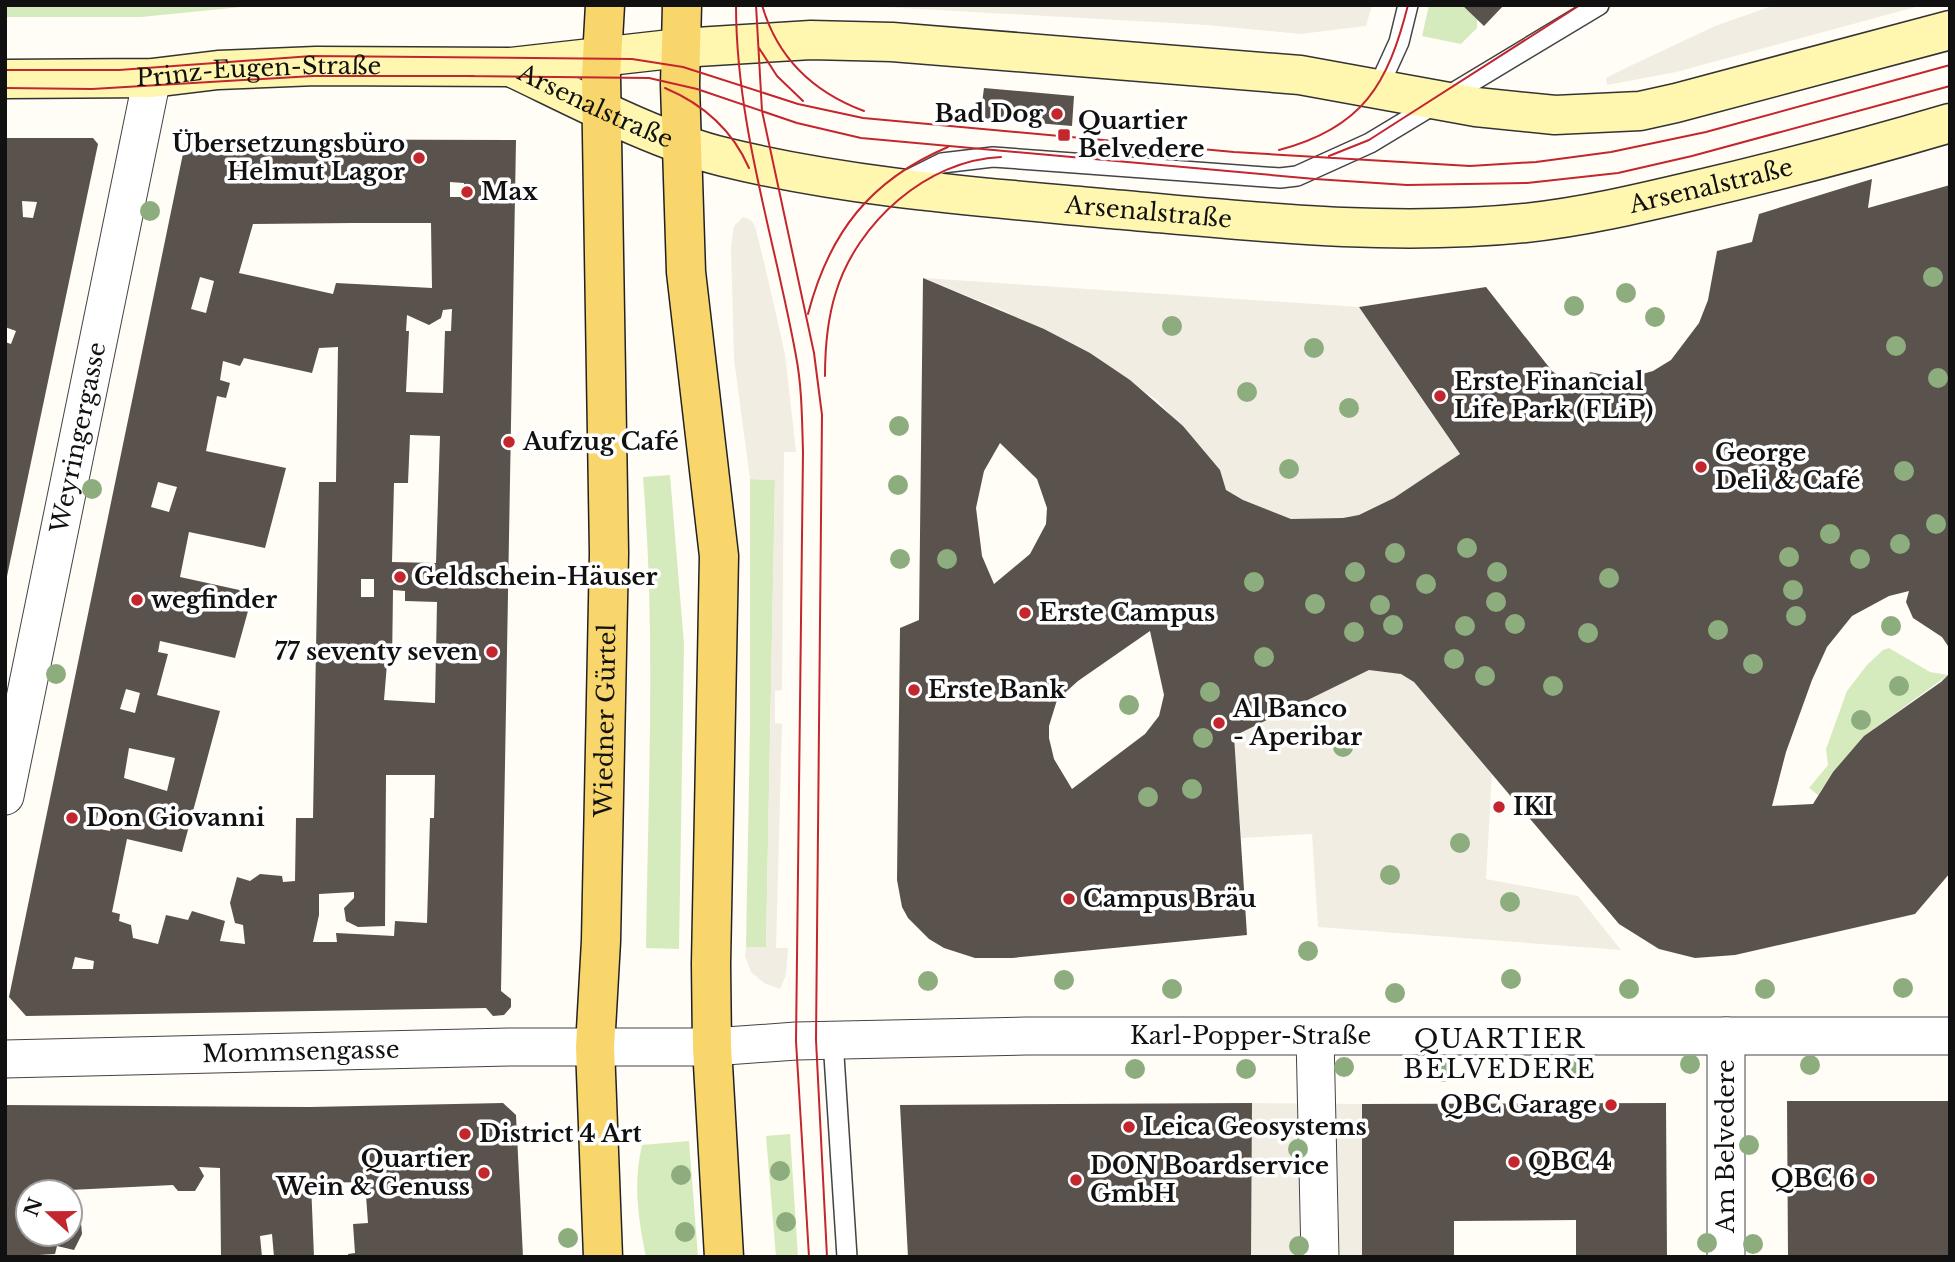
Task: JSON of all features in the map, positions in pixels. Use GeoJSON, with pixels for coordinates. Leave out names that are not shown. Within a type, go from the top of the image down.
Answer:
{"type":"FeatureCollection","features":[{"type":"Feature","properties":{"kind":"main road","name":"Wiedner Gürtel"},"geometry":{"type":"LineString","coordinates":[[603,1257],[595,1047],[601,941],[608,553],[602,108],[605,5]]}},
{"type":"Feature","properties":{"kind":"main road"},"geometry":{"type":"LineString","coordinates":[[682,5],[680,62],[686,272],[719,556],[712,1046],[724,1257]]}},
{"type":"Feature","properties":{"kind":"main road","name":"Arsenalstraße"},"geometry":{"type":"LineString","coordinates":[[511,67],[602,58],[680,62],[811,40],[892,42],[1300,75],[1441,100],[1555,115],[1640,111],[1950,30]]}},
{"type":"Feature","properties":{"kind":"main road","name":"Prinz-Eugen-Straße"},"geometry":{"type":"LineString","coordinates":[[5,79],[152,78],[218,70],[316,66],[511,67]]}},
{"type":"Feature","properties":{"kind":"main road","name":"Arsenalstraße"},"geometry":{"type":"LineString","coordinates":[[511,67],[682,145],[753,163],[893,188],[1268,222],[1401,230],[1529,223],[1609,210],[1731,182],[1950,123]]}},
{"type":"Feature","properties":{"kind":"street","name":"Weyringergasse"},"geometry":{"type":"LineString","coordinates":[[5,796],[152,78]]}},
{"type":"Feature","properties":{"kind":"street","name":"Karl-Popper-Straße"},"geometry":{"type":"LineString","coordinates":[[595,1047],[1026,1036],[1950,1035]]}},
{"type":"Feature","properties":{"kind":"street","name":"Am Belvedere"},"geometry":{"type":"LineString","coordinates":[[1726,1036],[1726,1257]]}},
{"type":"Feature","properties":{"kind":"street"},"geometry":{"type":"LineString","coordinates":[[1315,1037],[1320,1257]]}},
{"type":"Feature","properties":{"kind":"street","name":"Mommsengasse"},"geometry":{"type":"LineString","coordinates":[[5,1059],[595,1047]]}},
{"type":"Feature","properties":{"kind":"lane"},"geometry":{"type":"LineString","coordinates":[[1378,89],[1399,43],[1408,5]]}},
{"type":"Feature","properties":{"kind":"lane"},"geometry":{"type":"LineString","coordinates":[[893,188],[942,163],[993,157],[1280,178],[1297,176],[1370,143],[1599,5]]}},
{"type":"Feature","properties":{"kind":"lane"},"geometry":{"type":"LineString","coordinates":[[833,1040],[847,1257]]}},
{"type":"Feature","properties":{"kind":"green space"},"geometry":{"type":"Polygon","coordinates":[[[5,5],[262,5],[141,17],[5,17],[5,5]]]}},
{"type":"Feature","properties":{"kind":"green space"},"geometry":{"type":"Polygon","coordinates":[[[1429,5],[1462,5],[1477,19],[1477,28],[1461,44],[1422,36],[1429,5]]]}},
{"type":"Feature","properties":{"kind":"green space"},"geometry":{"type":"Polygon","coordinates":[[[670,475],[684,644],[679,949],[646,948],[650,654],[643,477],[670,475]]]}},
{"type":"Feature","properties":{"kind":"green space"},"geometry":{"type":"Polygon","coordinates":[[[750,479],[775,480],[766,947],[746,947],[750,728],[750,479]]]}},
{"type":"Feature","properties":{"kind":"green space"},"geometry":{"type":"Polygon","coordinates":[[[1889,648],[1930,672],[1948,675],[1864,736],[1833,772],[1818,795],[1809,788],[1828,765],[1826,749],[1847,691],[1867,665],[1889,648]]]}},
{"type":"Feature","properties":{"kind":"green space"},"geometry":{"type":"Polygon","coordinates":[[[790,1134],[798,1257],[776,1257],[766,1136],[790,1134]]]}},
{"type":"Feature","properties":{"kind":"green space"},"geometry":{"type":"Polygon","coordinates":[[[689,1141],[698,1257],[646,1257],[638,1201],[642,1145],[689,1141]]]}},
{"type":"Feature","properties":{"kind":"shaded area"},"geometry":{"type":"Polygon","coordinates":[[[848,5],[1372,5],[1366,26],[1300,34],[1207,25],[848,5]]]}},
{"type":"Feature","properties":{"kind":"shaded area"},"geometry":{"type":"Polygon","coordinates":[[[1775,5],[1923,5],[1676,72],[1607,85],[1606,78],[1630,66],[1715,26],[1775,5]]]}},
{"type":"Feature","properties":{"kind":"shaded area"},"geometry":{"type":"Polygon","coordinates":[[[743,217],[751,220],[755,226],[785,354],[796,452],[784,452],[782,690],[775,691],[775,723],[782,724],[776,948],[788,948],[786,975],[780,989],[764,983],[751,972],[745,956],[746,947],[766,947],[775,480],[750,479],[734,359],[731,247],[734,226],[743,217]]]}},
{"type":"Feature","properties":{"kind":"shaded area"},"geometry":{"type":"Polygon","coordinates":[[[923,278],[1359,307],[1470,469],[1492,773],[1486,879],[1578,896],[1621,950],[1318,927],[1312,834],[1241,838],[1234,736],[1229,506],[1220,470],[1158,401],[1090,353],[998,308],[923,278]]]}},
{"type":"Feature","properties":{"kind":"shaded area"},"geometry":{"type":"Polygon","coordinates":[[[1252,1103],[1362,1104],[1362,1257],[1251,1257],[1252,1103]]]}},
{"type":"Feature","properties":{"kind":"building"},"geometry":{"type":"Polygon","coordinates":[[[1462,5],[1504,5],[1484,26],[1462,5]]]}},
{"type":"Feature","properties":{"kind":"building"},"geometry":{"type":"Polygon","coordinates":[[[984,88],[1074,96],[1072,126],[980,118],[984,88]]]}},
{"type":"Feature","properties":{"kind":"building"},"geometry":{"type":"Polygon","coordinates":[[[5,138],[93,138],[98,144],[6,581],[5,342],[11,344],[16,331],[5,327],[5,138]],[[22,201],[23,217],[33,218],[37,202],[22,201]]]}},
{"type":"Feature","properties":{"kind":"building"},"geometry":{"type":"Polygon","coordinates":[[[186,139],[516,140],[501,991],[511,999],[511,1007],[504,1015],[493,1016],[486,1008],[26,1016],[9,997],[186,139]],[[450,182],[450,197],[463,197],[464,183],[450,182]],[[431,223],[253,224],[239,273],[333,294],[336,283],[432,288],[431,223]],[[200,277],[191,309],[206,313],[214,281],[200,277]],[[452,309],[443,310],[441,318],[429,325],[407,315],[406,331],[409,331],[406,392],[443,393],[445,331],[451,331],[452,309]],[[338,347],[319,348],[312,373],[244,358],[240,366],[223,361],[220,380],[230,383],[226,398],[217,396],[206,451],[286,468],[265,548],[189,532],[180,577],[253,593],[235,658],[160,641],[158,652],[168,654],[157,695],[220,711],[182,852],[127,839],[112,912],[120,914],[119,921],[131,925],[133,938],[158,944],[166,915],[188,920],[192,911],[225,921],[220,941],[245,944],[243,925],[235,923],[230,903],[237,877],[250,881],[260,874],[282,876],[283,882],[295,881],[296,818],[313,818],[319,482],[336,482],[338,347]],[[410,435],[408,483],[394,483],[392,562],[436,563],[440,436],[410,435]],[[158,482],[151,507],[169,512],[177,487],[158,482]],[[361,579],[361,597],[374,597],[374,579],[361,579]],[[393,590],[392,665],[387,664],[384,700],[435,703],[437,602],[405,601],[405,591],[393,590]],[[126,689],[120,709],[135,713],[140,693],[126,689]],[[129,748],[124,778],[167,791],[175,758],[129,748]],[[386,775],[385,926],[358,927],[346,921],[344,908],[354,898],[354,892],[319,894],[319,915],[313,942],[337,942],[336,933],[394,936],[395,921],[427,923],[430,818],[434,818],[435,775],[386,775]],[[99,809],[95,828],[110,831],[114,813],[99,809]],[[75,957],[72,969],[93,969],[94,961],[75,957]]]}},
{"type":"Feature","properties":{"kind":"building"},"geometry":{"type":"Polygon","coordinates":[[[1872,179],[1868,208],[1950,185],[1950,649],[1942,637],[1913,618],[1906,602],[1909,591],[1889,596],[1852,616],[1827,647],[1812,680],[1786,752],[1772,806],[1813,804],[1833,772],[1864,736],[1950,673],[1950,873],[1915,914],[1735,955],[1695,958],[1659,949],[1619,924],[1414,682],[1401,674],[1369,670],[1234,736],[1247,935],[1012,958],[975,958],[944,948],[929,939],[908,918],[902,907],[897,880],[900,628],[919,620],[923,278],[1044,329],[1090,353],[1130,380],[1183,426],[1220,470],[1226,490],[1243,500],[1291,519],[1343,518],[1359,515],[1394,498],[1460,454],[1359,307],[1486,287],[1552,371],[1583,393],[1590,372],[1624,379],[1653,371],[1671,360],[1699,323],[1708,300],[1717,251],[1752,242],[1759,214],[1872,179]],[[1000,443],[984,471],[976,508],[982,556],[994,584],[1030,554],[1046,524],[1047,508],[1037,479],[1000,443]],[[1150,631],[1078,681],[1057,700],[1049,726],[1049,738],[1054,759],[1072,789],[1145,734],[1159,716],[1164,695],[1150,631]]]}},
{"type":"Feature","properties":{"kind":"building","name":"QBC 6"},"geometry":{"type":"Polygon","coordinates":[[[1787,1101],[1950,1101],[1950,1257],[1788,1257],[1787,1101]]]}},
{"type":"Feature","properties":{"kind":"building"},"geometry":{"type":"Polygon","coordinates":[[[503,1103],[516,1115],[523,1257],[348,1257],[348,1254],[355,1253],[353,1224],[368,1223],[365,1182],[311,1183],[314,1257],[274,1257],[272,1234],[260,1236],[262,1257],[221,1257],[220,1168],[199,1167],[204,1176],[195,1191],[178,1191],[173,1185],[84,1189],[84,1178],[14,1178],[14,1248],[56,1248],[55,1254],[5,1257],[7,1105],[310,1107],[503,1103]]]}},
{"type":"Feature","properties":{"kind":"building"},"geometry":{"type":"Polygon","coordinates":[[[1252,1103],[1251,1257],[908,1257],[900,1105],[1252,1103]]]}},
{"type":"Feature","properties":{"kind":"building","name":"QBC 4"},"geometry":{"type":"Polygon","coordinates":[[[1666,1103],[1667,1257],[1576,1257],[1576,1220],[1454,1221],[1454,1257],[1362,1257],[1362,1104],[1666,1103]]]}},
{"type":"Feature","properties":{"kind":"tram line"},"geometry":{"type":"LineString","coordinates":[[736,5],[742,94],[749,138],[796,356],[801,404],[803,452],[796,1041],[809,1257]]}},
{"type":"Feature","properties":{"kind":"tram line"},"geometry":{"type":"LineString","coordinates":[[756,5],[762,111],[814,353],[822,415],[816,1040],[827,1257]]}},
{"type":"Feature","properties":{"kind":"tram line"},"geometry":{"type":"LineString","coordinates":[[762,5],[777,41],[800,70],[829,94],[864,111]]}},
{"type":"Feature","properties":{"kind":"tram line"},"geometry":{"type":"LineString","coordinates":[[1279,150],[1308,141],[1332,129],[1368,99],[1391,58],[1408,5]]}},
{"type":"Feature","properties":{"kind":"tram line"},"geometry":{"type":"LineString","coordinates":[[1329,156],[1369,140],[1580,5]]}},
{"type":"Feature","properties":{"kind":"tram line"},"geometry":{"type":"LineString","coordinates":[[759,48],[777,76],[803,101]]}},
{"type":"Feature","properties":{"kind":"tram line"},"geometry":{"type":"LineString","coordinates":[[5,70],[119,70],[312,56],[632,59],[683,67],[798,104],[863,118],[1234,152],[1470,166],[1536,162],[1611,152],[1706,132],[1950,65]]}},
{"type":"Feature","properties":{"kind":"tram line"},"geometry":{"type":"LineString","coordinates":[[5,88],[92,89],[313,76],[474,76]]}},
{"type":"Feature","properties":{"kind":"tram line"},"geometry":{"type":"LineString","coordinates":[[464,76],[649,78],[697,89],[797,123],[861,138],[1407,185],[1527,183],[1618,173],[1692,156],[1950,86]]}},
{"type":"Feature","properties":{"kind":"tram line"},"geometry":{"type":"LineString","coordinates":[[665,88],[692,102],[715,119],[734,141],[749,168]]}},
{"type":"Feature","properties":{"kind":"tram line"},"geometry":{"type":"LineString","coordinates":[[808,314],[828,258],[857,212],[896,176],[920,160],[948,147]]}},
{"type":"Feature","properties":{"kind":"tram line"},"geometry":{"type":"LineString","coordinates":[[825,376],[830,313],[846,267],[860,242],[899,200],[922,183],[947,170],[974,161],[1001,157]]}},
{"type":"Feature","properties":{"kind":"place","name":"Bad Dog"},"geometry":{"type":"Point","coordinates":[1057,114]}},
{"type":"Feature","properties":{"kind":"place","name":"Quartier Belvedere"},"geometry":{"type":"Point","coordinates":[1064,135]}},
{"type":"Feature","properties":{"kind":"place","name":"Übersetzungsbüro Helmut Lagor"},"geometry":{"type":"Point","coordinates":[419,158]}},
{"type":"Feature","properties":{"kind":"place","name":"Max"},"geometry":{"type":"Point","coordinates":[467,192]}},
{"type":"Feature","properties":{"kind":"place","name":"Erste Financial Life Park (FLiP)"},"geometry":{"type":"Point","coordinates":[1440,396]}},
{"type":"Feature","properties":{"kind":"place","name":"Aufzug Café"},"geometry":{"type":"Point","coordinates":[509,442]}},
{"type":"Feature","properties":{"kind":"place","name":"George Deli & Café"},"geometry":{"type":"Point","coordinates":[1701,467]}},
{"type":"Feature","properties":{"kind":"place","name":"Geldschein-Häuser"},"geometry":{"type":"Point","coordinates":[400,577]}},
{"type":"Feature","properties":{"kind":"place","name":"wegfinder"},"geometry":{"type":"Point","coordinates":[137,600]}},
{"type":"Feature","properties":{"kind":"place","name":"Erste Campus"},"geometry":{"type":"Point","coordinates":[1025,613]}},
{"type":"Feature","properties":{"kind":"place","name":"77 seventy seven"},"geometry":{"type":"Point","coordinates":[492,652]}},
{"type":"Feature","properties":{"kind":"place","name":"Erste Bank"},"geometry":{"type":"Point","coordinates":[914,690]}},
{"type":"Feature","properties":{"kind":"place","name":"Al Banco - Aperibar"},"geometry":{"type":"Point","coordinates":[1219,723]}},
{"type":"Feature","properties":{"kind":"place","name":"IKI"},"geometry":{"type":"Point","coordinates":[1499,807]}},
{"type":"Feature","properties":{"kind":"place","name":"Don Giovanni"},"geometry":{"type":"Point","coordinates":[72,818]}},
{"type":"Feature","properties":{"kind":"place","name":"Campus Bräu"},"geometry":{"type":"Point","coordinates":[1069,899]}},
{"type":"Feature","properties":{"kind":"place","name":"QBC Garage"},"geometry":{"type":"Point","coordinates":[1611,1105]}},
{"type":"Feature","properties":{"kind":"place","name":"Leica Geosystems"},"geometry":{"type":"Point","coordinates":[1129,1127]}},
{"type":"Feature","properties":{"kind":"place","name":"District 4 Art"},"geometry":{"type":"Point","coordinates":[465,1134]}},
{"type":"Feature","properties":{"kind":"place","name":"QBC 4"},"geometry":{"type":"Point","coordinates":[1514,1162]}},
{"type":"Feature","properties":{"kind":"place","name":"Quartier Wein & Genuss"},"geometry":{"type":"Point","coordinates":[484,1173]}},
{"type":"Feature","properties":{"kind":"place","name":"QBC 6"},"geometry":{"type":"Point","coordinates":[1869,1179]}},
{"type":"Feature","properties":{"kind":"place","name":"DON Boardservice GmbH"},"geometry":{"type":"Point","coordinates":[1076,1180]}},
{"type":"Feature","properties":{"kind":"district","name":"QUARTIER BELVEDERE"},"geometry":{"type":"Point","coordinates":[1500,1054]}}]}
